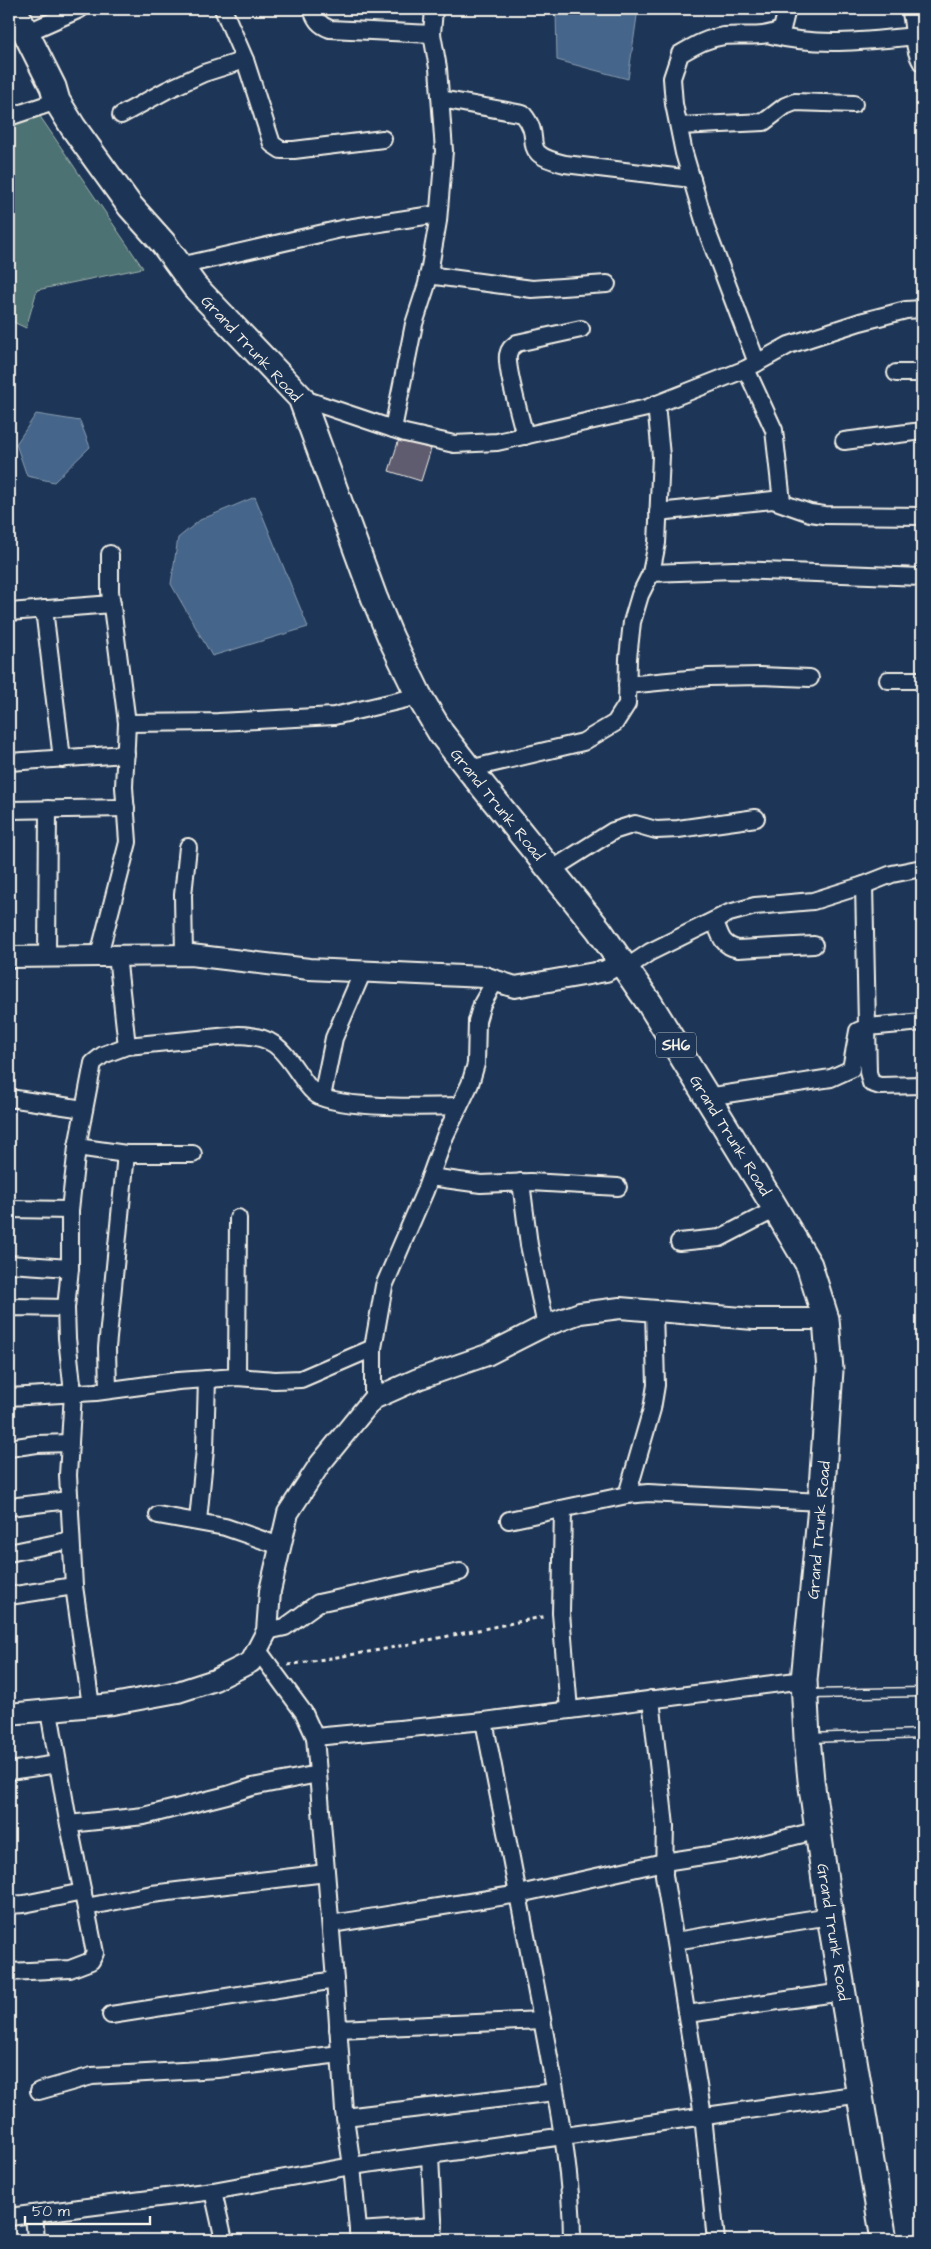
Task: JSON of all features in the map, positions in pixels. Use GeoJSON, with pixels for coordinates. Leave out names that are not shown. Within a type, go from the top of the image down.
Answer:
{"type":"FeatureCollection","features":[{"type":"Feature","properties":{"kind":"main road","name":"Grand Trunk Road"},"geometry":{"type":"LineString","coordinates":[[14,9],[57,101],[130,206],[221,316],[301,398],[374,597],[394,645],[419,696],[441,732],[599,930],[650,1004],[809,1265],[826,1319],[830,1370],[821,1502],[804,1688],[807,1738],[830,1916],[884,2240]]}},
{"type":"Feature","properties":{"kind":"street"},"geometry":{"type":"LineString","coordinates":[[26,33],[80,9]]}},
{"type":"Feature","properties":{"kind":"street"},"geometry":{"type":"LineString","coordinates":[[224,9],[245,60],[272,144],[281,150],[383,139]]}},
{"type":"Feature","properties":{"kind":"street"},"geometry":{"type":"LineString","coordinates":[[312,9],[317,21],[330,29],[432,34]]}},
{"type":"Feature","properties":{"kind":"street"},"geometry":{"type":"LineString","coordinates":[[393,429],[414,324],[428,275],[438,214],[444,151],[438,68],[432,34],[434,9]]}},
{"type":"Feature","properties":{"kind":"street"},"geometry":{"type":"LineString","coordinates":[[771,35],[782,29],[787,9]]}},
{"type":"Feature","properties":{"kind":"street"},"geometry":{"type":"LineString","coordinates":[[910,9],[917,49],[922,63]]}},
{"type":"Feature","properties":{"kind":"street"},"geometry":{"type":"LineString","coordinates":[[782,502],[774,430],[710,240],[692,179],[674,104],[672,78],[680,54],[704,41],[724,36],[771,35],[795,41],[853,42],[916,36]]}},
{"type":"Feature","properties":{"kind":"street"},"geometry":{"type":"LineString","coordinates":[[121,115],[167,90],[204,73],[245,60]]}},
{"type":"Feature","properties":{"kind":"street"},"geometry":{"type":"LineString","coordinates":[[441,99],[523,114],[527,120],[534,149],[538,155],[545,159],[565,164],[692,179]]}},
{"type":"Feature","properties":{"kind":"street"},"geometry":{"type":"LineString","coordinates":[[9,117],[57,101]]}},
{"type":"Feature","properties":{"kind":"street"},"geometry":{"type":"LineString","coordinates":[[679,126],[764,122],[785,106],[795,102],[854,104]]}},
{"type":"Feature","properties":{"kind":"street"},"geometry":{"type":"LineString","coordinates":[[180,266],[341,229],[438,214]]}},
{"type":"Feature","properties":{"kind":"street"},"geometry":{"type":"LineString","coordinates":[[428,275],[532,289],[607,284]]}},
{"type":"Feature","properties":{"kind":"street"},"geometry":{"type":"LineString","coordinates":[[301,398],[393,429],[454,444],[497,442],[656,404],[752,366],[789,345],[860,322],[906,310],[922,309]]}},
{"type":"Feature","properties":{"kind":"street"},"geometry":{"type":"LineString","coordinates":[[525,436],[510,371],[508,356],[510,348],[517,343],[581,330]]}},
{"type":"Feature","properties":{"kind":"street"},"geometry":{"type":"LineString","coordinates":[[896,373],[922,373]]}},
{"type":"Feature","properties":{"kind":"street"},"geometry":{"type":"LineString","coordinates":[[469,769],[583,742],[615,723],[627,704],[632,622],[640,595],[650,573],[657,543],[662,456],[656,404]]}},
{"type":"Feature","properties":{"kind":"street"},"geometry":{"type":"LineString","coordinates":[[844,441],[922,431]]}},
{"type":"Feature","properties":{"kind":"street"},"geometry":{"type":"LineString","coordinates":[[658,512],[773,500],[810,513],[824,515],[922,516]]}},
{"type":"Feature","properties":{"kind":"street"},"geometry":{"type":"LineString","coordinates":[[110,554],[112,604],[127,723],[126,808],[128,842],[108,955],[127,1046]]}},
{"type":"Feature","properties":{"kind":"street"},"geometry":{"type":"LineString","coordinates":[[650,573],[734,570],[922,577]]}},
{"type":"Feature","properties":{"kind":"street"},"geometry":{"type":"LineString","coordinates":[[9,612],[112,604]]}},
{"type":"Feature","properties":{"kind":"street"},"geometry":{"type":"LineString","coordinates":[[44,609],[62,758]]}},
{"type":"Feature","properties":{"kind":"street"},"geometry":{"type":"LineString","coordinates":[[628,685],[709,677],[760,676],[810,678]]}},
{"type":"Feature","properties":{"kind":"street"},"geometry":{"type":"LineString","coordinates":[[888,680],[922,680]]}},
{"type":"Feature","properties":{"kind":"street"},"geometry":{"type":"LineString","coordinates":[[127,723],[218,722],[334,716],[419,696]]}},
{"type":"Feature","properties":{"kind":"street"},"geometry":{"type":"LineString","coordinates":[[9,762],[126,754]]}},
{"type":"Feature","properties":{"kind":"street"},"geometry":{"type":"LineString","coordinates":[[9,810],[126,808]]}},
{"type":"Feature","properties":{"kind":"street"},"geometry":{"type":"LineString","coordinates":[[47,956],[48,809]]}},
{"type":"Feature","properties":{"kind":"street"},"geometry":{"type":"LineString","coordinates":[[551,870],[623,826],[634,824],[656,830],[678,829],[756,818]]}},
{"type":"Feature","properties":{"kind":"street"},"geometry":{"type":"LineString","coordinates":[[184,955],[183,895],[188,846]]}},
{"type":"Feature","properties":{"kind":"street"},"geometry":{"type":"LineString","coordinates":[[9,957],[184,955],[309,969],[484,977],[515,987],[548,983],[606,971],[623,965],[715,920],[755,906],[813,901],[892,874],[922,868]]}},
{"type":"Feature","properties":{"kind":"street"},"geometry":{"type":"LineString","coordinates":[[864,885],[868,1072],[870,1083],[880,1086],[922,1085]]}},
{"type":"Feature","properties":{"kind":"street"},"geometry":{"type":"LineString","coordinates":[[715,920],[722,940],[729,947],[738,949],[814,945]]}},
{"type":"Feature","properties":{"kind":"street"},"geometry":{"type":"LineString","coordinates":[[322,1097],[334,1038],[363,972]]}},
{"type":"Feature","properties":{"kind":"street"},"geometry":{"type":"LineString","coordinates":[[373,1399],[373,1348],[384,1286],[430,1177],[445,1136],[470,1084],[476,1064],[477,1021],[482,1004],[495,981]]}},
{"type":"Feature","properties":{"kind":"street"},"geometry":{"type":"LineString","coordinates":[[707,1097],[831,1078],[846,1073],[851,1069],[858,1031],[868,1027],[922,1022]]}},
{"type":"Feature","properties":{"kind":"street"},"geometry":{"type":"LineString","coordinates":[[91,1706],[74,1586],[71,1540],[68,1475],[74,1393],[67,1338],[66,1308],[70,1268],[70,1210],[76,1147],[93,1063],[103,1055],[127,1046],[239,1035],[257,1036],[269,1040],[280,1048],[308,1086],[318,1096],[349,1103],[459,1106]]}},
{"type":"Feature","properties":{"kind":"street"},"geometry":{"type":"LineString","coordinates":[[9,1098],[84,1108]]}},
{"type":"Feature","properties":{"kind":"street"},"geometry":{"type":"LineString","coordinates":[[76,1147],[126,1154],[193,1154]]}},
{"type":"Feature","properties":{"kind":"street"},"geometry":{"type":"LineString","coordinates":[[108,1390],[107,1348],[126,1154]]}},
{"type":"Feature","properties":{"kind":"street"},"geometry":{"type":"LineString","coordinates":[[430,1177],[481,1184],[521,1182],[568,1183],[618,1187]]}},
{"type":"Feature","properties":{"kind":"street"},"geometry":{"type":"LineString","coordinates":[[521,1182],[529,1245],[546,1326]]}},
{"type":"Feature","properties":{"kind":"street"},"geometry":{"type":"LineString","coordinates":[[9,1209],[70,1210]]}},
{"type":"Feature","properties":{"kind":"street"},"geometry":{"type":"LineString","coordinates":[[679,1242],[720,1238],[776,1209]]}},
{"type":"Feature","properties":{"kind":"street"},"geometry":{"type":"LineString","coordinates":[[237,1378],[238,1218]]}},
{"type":"Feature","properties":{"kind":"street"},"geometry":{"type":"LineString","coordinates":[[9,1264],[70,1268]]}},
{"type":"Feature","properties":{"kind":"street"},"geometry":{"type":"LineString","coordinates":[[9,1309],[15,1307],[66,1308]]}},
{"type":"Feature","properties":{"kind":"street"},"geometry":{"type":"LineString","coordinates":[[9,1714],[91,1706],[178,1692],[215,1680],[251,1662],[267,1631],[270,1591],[288,1513],[320,1464],[373,1399],[418,1378],[487,1354],[546,1326],[580,1313],[620,1308],[754,1319],[826,1319]]}},
{"type":"Feature","properties":{"kind":"street"},"geometry":{"type":"LineString","coordinates":[[627,1495],[652,1409],[656,1385],[654,1310]]}},
{"type":"Feature","properties":{"kind":"street"},"geometry":{"type":"LineString","coordinates":[[9,1396],[74,1393],[207,1379],[301,1379],[373,1348]]}},
{"type":"Feature","properties":{"kind":"street"},"geometry":{"type":"LineString","coordinates":[[198,1521],[205,1449],[207,1379]]}},
{"type":"Feature","properties":{"kind":"street"},"geometry":{"type":"LineString","coordinates":[[9,1448],[37,1444],[70,1443]]}},
{"type":"Feature","properties":{"kind":"street"},"geometry":{"type":"LineString","coordinates":[[509,1520],[627,1495],[648,1493],[821,1502]]}},
{"type":"Feature","properties":{"kind":"street"},"geometry":{"type":"LineString","coordinates":[[9,1507],[69,1500]]}},
{"type":"Feature","properties":{"kind":"street"},"geometry":{"type":"LineString","coordinates":[[563,1509],[562,1613],[569,1710]]}},
{"type":"Feature","properties":{"kind":"street"},"geometry":{"type":"LineString","coordinates":[[158,1515],[225,1527],[280,1546]]}},
{"type":"Feature","properties":{"kind":"street"},"geometry":{"type":"LineString","coordinates":[[9,1553],[71,1540]]}},
{"type":"Feature","properties":{"kind":"street"},"geometry":{"type":"LineString","coordinates":[[267,1631],[285,1627],[318,1602],[460,1572]]}},
{"type":"Feature","properties":{"kind":"street"},"geometry":{"type":"LineString","coordinates":[[9,1596],[74,1586]]}},
{"type":"Feature","properties":{"kind":"street"},"geometry":{"type":"LineString","coordinates":[[257,1649],[304,1713],[315,1737],[331,1924],[344,2117],[352,2166],[358,2236],[434,2233],[430,2156]]}},
{"type":"Feature","properties":{"kind":"street"},"geometry":{"type":"LineString","coordinates":[[315,1737],[484,1721],[652,1699],[804,1688]]}},
{"type":"Feature","properties":{"kind":"street"},"geometry":{"type":"LineString","coordinates":[[652,1699],[665,1826],[664,1875],[704,2116],[716,2240]]}},
{"type":"Feature","properties":{"kind":"street"},"geometry":{"type":"LineString","coordinates":[[9,1972],[70,1969],[84,1966],[91,1961],[95,1953],[49,1711]]}},
{"type":"Feature","properties":{"kind":"street"},"geometry":{"type":"LineString","coordinates":[[484,1721],[519,1894],[563,2138],[572,2214],[572,2240]]}},
{"type":"Feature","properties":{"kind":"street"},"geometry":{"type":"LineString","coordinates":[[9,1771],[58,1764]]}},
{"type":"Feature","properties":{"kind":"street"},"geometry":{"type":"LineString","coordinates":[[69,1824],[144,1816],[252,1787],[318,1774]]}},
{"type":"Feature","properties":{"kind":"street"},"geometry":{"type":"LineString","coordinates":[[331,1924],[519,1894],[664,1862],[735,1851],[819,1830]]}},
{"type":"Feature","properties":{"kind":"street"},"geometry":{"type":"LineString","coordinates":[[9,1905],[142,1896],[326,1874]]}},
{"type":"Feature","properties":{"kind":"street"},"geometry":{"type":"LineString","coordinates":[[675,1941],[830,1916]]}},
{"type":"Feature","properties":{"kind":"street"},"geometry":{"type":"LineString","coordinates":[[111,2015],[335,1980]]}},
{"type":"Feature","properties":{"kind":"street"},"geometry":{"type":"LineString","coordinates":[[687,2014],[843,1992]]}},
{"type":"Feature","properties":{"kind":"street"},"geometry":{"type":"LineString","coordinates":[[338,2029],[542,2020]]}},
{"type":"Feature","properties":{"kind":"street"},"geometry":{"type":"LineString","coordinates":[[39,2091],[92,2076],[209,2070],[340,2054]]}},
{"type":"Feature","properties":{"kind":"street"},"geometry":{"type":"LineString","coordinates":[[344,2117],[555,2092]]}},
{"type":"Feature","properties":{"kind":"street"},"geometry":{"type":"LineString","coordinates":[[9,2216],[213,2191],[352,2166],[563,2138],[861,2094]]}},
{"type":"Feature","properties":{"kind":"street"},"geometry":{"type":"LineString","coordinates":[[213,2191],[224,2240]]}},
{"type":"Feature","properties":{"kind":"street"},"geometry":{"type":"LineString","coordinates":[[34,2214],[36,2240]]}},
{"type":"Feature","properties":{"kind":"lane"},"geometry":{"type":"LineString","coordinates":[[804,1688],[922,1692]]}},
{"type":"Feature","properties":{"kind":"lane"},"geometry":{"type":"LineString","coordinates":[[807,1738],[922,1734]]}},
{"type":"Feature","properties":{"kind":"path"},"geometry":{"type":"LineString","coordinates":[[270,1668],[380,1650],[562,1613]]}},
{"type":"Feature","properties":{"kind":"green space"},"geometry":{"type":"Polygon","coordinates":[[[33,106],[143,268],[37,290],[26,328],[9,320],[9,118],[33,106]]]}},
{"type":"Feature","properties":{"kind":"water"},"geometry":{"type":"Polygon","coordinates":[[[559,9],[638,9],[628,79],[557,60],[556,12],[559,9]]]}},
{"type":"Feature","properties":{"kind":"water"},"geometry":{"type":"Polygon","coordinates":[[[36,414],[80,421],[90,447],[54,482],[27,476],[16,444],[36,414]]]}},
{"type":"Feature","properties":{"kind":"water"},"geometry":{"type":"Polygon","coordinates":[[[255,497],[308,627],[212,656],[171,584],[178,538],[200,520],[255,497]]]}},
{"type":"Feature","properties":{"kind":"building"},"geometry":{"type":"Polygon","coordinates":[[[399,439],[431,449],[421,481],[389,471],[399,439]]]}}]}
